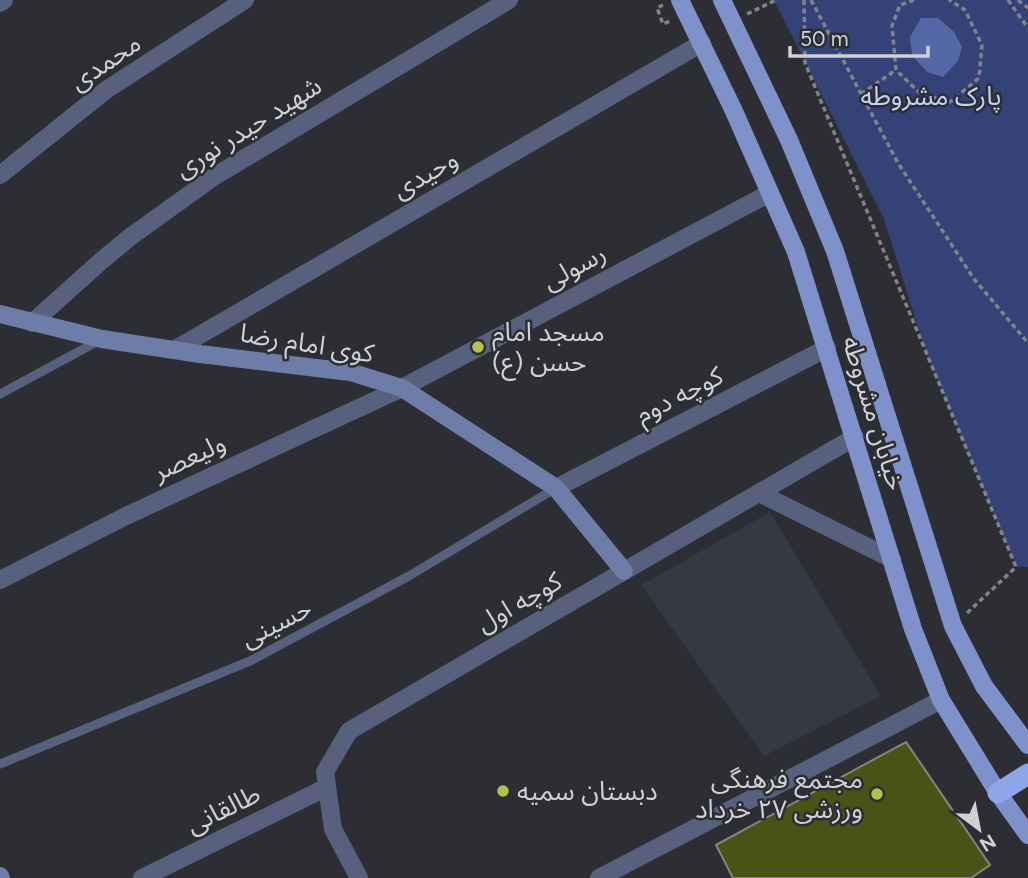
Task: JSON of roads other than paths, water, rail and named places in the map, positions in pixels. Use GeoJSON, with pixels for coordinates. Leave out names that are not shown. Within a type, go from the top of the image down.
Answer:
{"type":"FeatureCollection","features":[{"type":"Feature","properties":{"kind":"highway"},"geometry":{"type":"LineString","coordinates":[[998,793],[1028,774]]}},
{"type":"Feature","properties":{"kind":"main road","name":"خیابان مشروطه"},"geometry":{"type":"LineString","coordinates":[[680,0],[733,109],[796,252],[913,629],[941,699],[998,793],[1028,835]]}},
{"type":"Feature","properties":{"kind":"main road","name":"خیابان مشروطه"},"geometry":{"type":"LineString","coordinates":[[722,0],[789,140],[835,251],[953,626],[984,686],[1028,745]]}},
{"type":"Feature","properties":{"kind":"street","name":"محمدی"},"geometry":{"type":"LineString","coordinates":[[0,175],[106,90],[245,0]]}},
{"type":"Feature","properties":{"kind":"street","name":"شهید حیدر نوری"},"geometry":{"type":"LineString","coordinates":[[33,323],[100,261],[215,176],[509,0]]}},
{"type":"Feature","properties":{"kind":"street","name":"وحیدی"},"geometry":{"type":"LineString","coordinates":[[174,350],[702,43]]}},
{"type":"Feature","properties":{"kind":"street","name":"رسولی"},"geometry":{"type":"LineString","coordinates":[[402,388],[770,193]]}},
{"type":"Feature","properties":{"kind":"street","name":"کوی امام رضا"},"geometry":{"type":"LineString","coordinates":[[0,314],[102,340],[350,372],[402,388],[556,488],[624,571]]}},
{"type":"Feature","properties":{"kind":"street","name":"کوچه دوم"},"geometry":{"type":"LineString","coordinates":[[556,488],[827,348]]}},
{"type":"Feature","properties":{"kind":"street","name":"ولیعصر"},"geometry":{"type":"LineString","coordinates":[[0,580],[126,516],[402,388]]}},
{"type":"Feature","properties":{"kind":"street","name":"کوچه اول"},"geometry":{"type":"LineString","coordinates":[[359,878],[333,829],[327,788],[326,772],[349,731],[855,437]]}},
{"type":"Feature","properties":{"kind":"street"},"geometry":{"type":"LineString","coordinates":[[759,493],[892,559]]}},
{"type":"Feature","properties":{"kind":"street"},"geometry":{"type":"LineString","coordinates":[[599,878],[941,699]]}},
{"type":"Feature","properties":{"kind":"street","name":"طالقانی"},"geometry":{"type":"LineString","coordinates":[[142,878],[327,788]]}},
{"type":"Feature","properties":{"kind":"lane"},"geometry":{"type":"LineString","coordinates":[[0,394],[102,340]]}},
{"type":"Feature","properties":{"kind":"lane","name":"حسینی"},"geometry":{"type":"LineString","coordinates":[[0,764],[250,662],[409,576],[556,488]]}},
{"type":"Feature","properties":{"kind":"place","name":"مسجد امام حسن (ع)"},"geometry":{"type":"Point","coordinates":[478,347]}},
{"type":"Feature","properties":{"kind":"place","name":"دبستان سمیه"},"geometry":{"type":"Point","coordinates":[503,791]}},
{"type":"Feature","properties":{"kind":"place","name":"مجتمع فرهنگی ورزشی ۲۷ خرداد"},"geometry":{"type":"Point","coordinates":[877,794]}},
{"type":"Feature","properties":{"kind":"park label","name":"پارک مشروطه"},"geometry":{"type":"Point","coordinates":[931,96]}}]}
